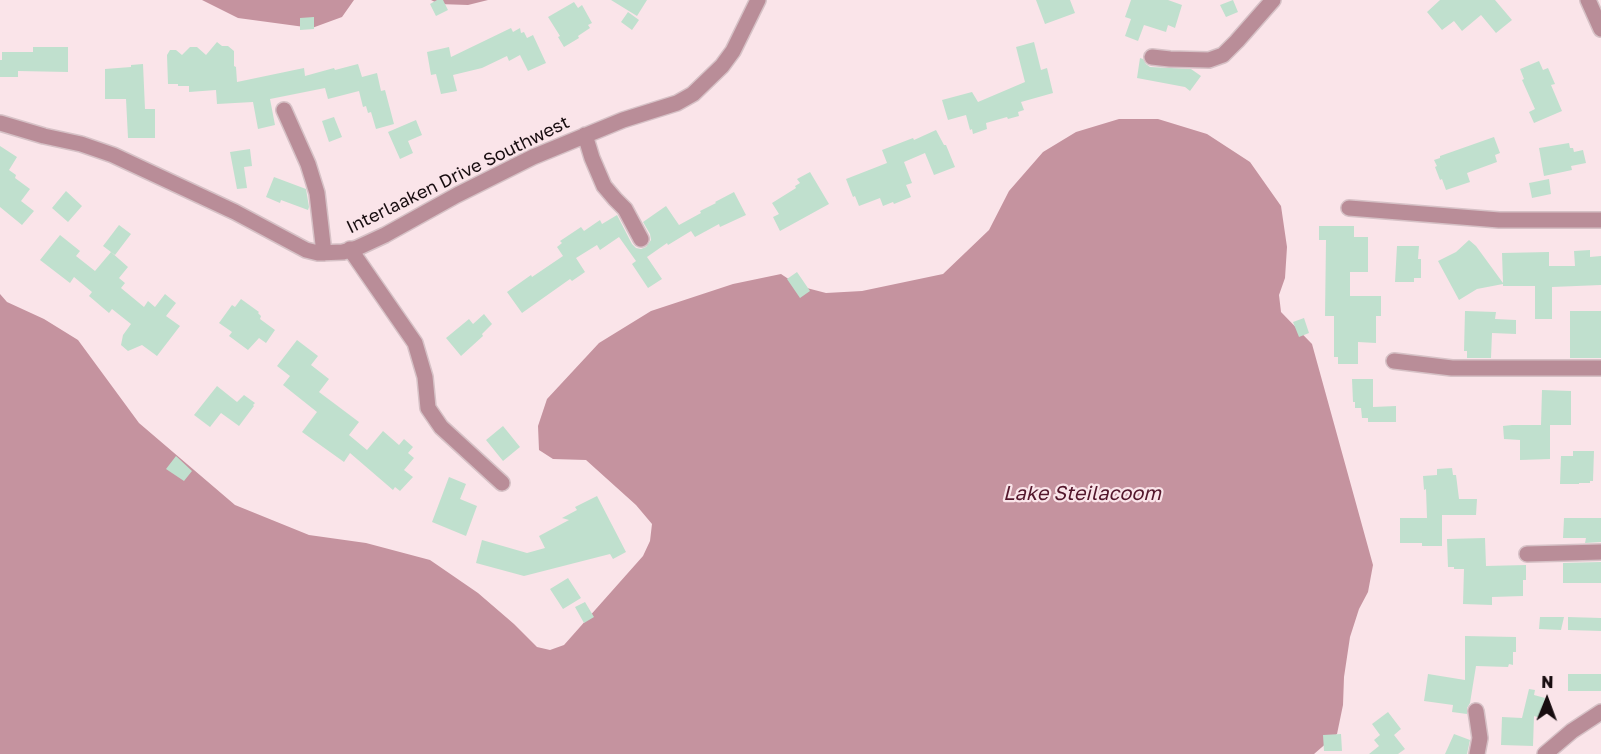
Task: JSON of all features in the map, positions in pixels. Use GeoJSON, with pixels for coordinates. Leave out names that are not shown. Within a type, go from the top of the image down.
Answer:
{"type":"FeatureCollection","features":[{"type":"Feature","properties":{"kind":"street","name":"Interlaaken Drive Southwest"},"geometry":{"type":"LineString","coordinates":[[0,123],[81,144],[113,155],[236,212],[306,250],[324,253],[342,252],[385,235],[457,195],[533,157],[622,120],[677,103],[693,94],[722,66],[733,51],[758,0]]}},
{"type":"Feature","properties":{"kind":"street"},"geometry":{"type":"LineString","coordinates":[[1152,57],[1209,60],[1222,55],[1274,0]]}},
{"type":"Feature","properties":{"kind":"street"},"geometry":{"type":"LineString","coordinates":[[1589,1],[1601,29]]}},
{"type":"Feature","properties":{"kind":"street"},"geometry":{"type":"LineString","coordinates":[[284,110],[308,164],[317,193],[324,253]]}},
{"type":"Feature","properties":{"kind":"street"},"geometry":{"type":"LineString","coordinates":[[585,135],[604,186],[625,208],[641,239]]}},
{"type":"Feature","properties":{"kind":"street"},"geometry":{"type":"LineString","coordinates":[[1349,208],[1489,220],[1601,220]]}},
{"type":"Feature","properties":{"kind":"street"},"geometry":{"type":"LineString","coordinates":[[350,249],[415,343],[425,377],[428,408],[441,427],[502,483]]}},
{"type":"Feature","properties":{"kind":"street"},"geometry":{"type":"LineString","coordinates":[[1394,361],[1452,368],[1601,368]]}},
{"type":"Feature","properties":{"kind":"street"},"geometry":{"type":"LineString","coordinates":[[1527,554],[1601,552]]}},
{"type":"Feature","properties":{"kind":"street"},"geometry":{"type":"LineString","coordinates":[[1476,711],[1480,738],[1477,754]]}},
{"type":"Feature","properties":{"kind":"street"},"geometry":{"type":"LineString","coordinates":[[1545,754],[1572,731],[1601,712]]}},
{"type":"Feature","properties":{"kind":"water"},"geometry":{"type":"Polygon","coordinates":[[[202,0],[354,0],[342,17],[312,28],[238,18],[202,0]]]}},
{"type":"Feature","properties":{"kind":"water"},"geometry":{"type":"Polygon","coordinates":[[[431,0],[488,0],[468,5],[439,4],[431,0]]]}},
{"type":"Feature","properties":{"kind":"water","name":"Lake Steilacoom"},"geometry":{"type":"Polygon","coordinates":[[[1119,119],[1158,119],[1207,134],[1250,162],[1281,206],[1287,247],[1285,278],[1279,295],[1281,312],[1312,344],[1373,565],[1368,592],[1359,609],[1350,637],[1344,677],[1343,705],[1337,734],[1314,754],[0,754],[0,294],[7,302],[44,319],[78,340],[139,423],[235,505],[309,535],[366,543],[430,560],[478,593],[537,647],[550,650],[564,645],[643,556],[650,541],[652,524],[636,505],[586,460],[553,459],[539,450],[538,426],[547,399],[599,343],[651,311],[733,284],[781,274],[799,286],[826,293],[862,291],[943,274],[989,230],[1009,191],[1043,152],[1076,132],[1119,119]]]}},
{"type":"Feature","properties":{"kind":"building"},"geometry":{"type":"Polygon","coordinates":[[[443,0],[448,10],[436,16],[430,4],[443,0]]]}},
{"type":"Feature","properties":{"kind":"building"},"geometry":{"type":"Polygon","coordinates":[[[611,0],[647,0],[637,16],[611,0]]]}},
{"type":"Feature","properties":{"kind":"building"},"geometry":{"type":"Polygon","coordinates":[[[1036,0],[1070,0],[1075,13],[1045,24],[1036,0]]]}},
{"type":"Feature","properties":{"kind":"building"},"geometry":{"type":"Polygon","coordinates":[[[1131,0],[1168,0],[1182,5],[1175,28],[1168,25],[1166,32],[1144,25],[1138,41],[1125,36],[1131,19],[1125,17],[1131,0]]]}},
{"type":"Feature","properties":{"kind":"building"},"geometry":{"type":"Polygon","coordinates":[[[1233,0],[1238,12],[1226,17],[1220,5],[1233,0]]]}},
{"type":"Feature","properties":{"kind":"building"},"geometry":{"type":"Polygon","coordinates":[[[1440,0],[1495,0],[1512,20],[1496,33],[1481,15],[1462,31],[1454,21],[1442,30],[1427,12],[1440,0]]]}},
{"type":"Feature","properties":{"kind":"building"},"geometry":{"type":"Polygon","coordinates":[[[574,2],[578,8],[582,5],[592,23],[588,25],[590,28],[578,36],[579,38],[564,47],[548,17],[574,2]]]}},
{"type":"Feature","properties":{"kind":"building"},"geometry":{"type":"Polygon","coordinates":[[[628,12],[639,20],[632,30],[621,22],[628,12]]]}},
{"type":"Feature","properties":{"kind":"building"},"geometry":{"type":"Polygon","coordinates":[[[314,17],[314,29],[300,30],[300,18],[314,17]]]}},
{"type":"Feature","properties":{"kind":"building"},"geometry":{"type":"Polygon","coordinates":[[[511,28],[513,32],[520,28],[521,33],[524,32],[527,38],[533,35],[546,63],[528,71],[520,55],[509,61],[507,56],[482,68],[453,75],[457,91],[441,94],[436,74],[431,75],[427,52],[449,47],[451,57],[511,28]]]}},
{"type":"Feature","properties":{"kind":"building"},"geometry":{"type":"Polygon","coordinates":[[[217,42],[234,51],[237,82],[304,68],[305,76],[358,64],[362,77],[377,73],[381,91],[385,90],[394,124],[376,129],[371,112],[368,113],[366,106],[363,107],[359,91],[328,99],[325,88],[270,99],[275,125],[258,129],[253,102],[217,104],[216,90],[189,92],[189,86],[168,84],[167,55],[170,50],[176,50],[182,55],[190,47],[197,47],[206,55],[217,42]]]}},
{"type":"Feature","properties":{"kind":"building"},"geometry":{"type":"Polygon","coordinates":[[[1034,42],[1041,70],[1047,68],[1053,93],[1021,102],[1024,110],[1018,112],[1019,116],[986,123],[987,129],[973,134],[966,115],[948,120],[942,100],[972,92],[978,102],[1025,82],[1016,47],[1034,42]]]}},
{"type":"Feature","properties":{"kind":"building"},"geometry":{"type":"Polygon","coordinates":[[[33,47],[68,47],[68,72],[18,71],[18,77],[0,77],[2,52],[33,52],[33,47]]]}},
{"type":"Feature","properties":{"kind":"building"},"geometry":{"type":"Polygon","coordinates":[[[1140,58],[1150,67],[1191,69],[1201,76],[1190,91],[1185,87],[1137,78],[1140,58]]]}},
{"type":"Feature","properties":{"kind":"building"},"geometry":{"type":"Polygon","coordinates":[[[1539,61],[1543,70],[1548,68],[1555,84],[1551,85],[1562,111],[1534,123],[1529,112],[1535,109],[1522,80],[1524,79],[1520,69],[1539,61]]]}},
{"type":"Feature","properties":{"kind":"building"},"geometry":{"type":"Polygon","coordinates":[[[143,64],[145,109],[155,109],[155,138],[128,138],[126,99],[105,99],[105,69],[143,64]]]}},
{"type":"Feature","properties":{"kind":"building"},"geometry":{"type":"Polygon","coordinates":[[[334,117],[342,137],[329,142],[322,121],[334,117]]]}},
{"type":"Feature","properties":{"kind":"building"},"geometry":{"type":"Polygon","coordinates":[[[416,120],[422,135],[408,141],[413,153],[400,159],[388,132],[416,120]]]}},
{"type":"Feature","properties":{"kind":"building"},"geometry":{"type":"Polygon","coordinates":[[[936,130],[946,145],[955,167],[934,175],[925,153],[904,162],[912,183],[906,185],[911,197],[883,206],[880,198],[859,206],[846,179],[887,163],[882,150],[936,130]]]}},
{"type":"Feature","properties":{"kind":"building"},"geometry":{"type":"Polygon","coordinates":[[[1494,137],[1500,153],[1495,155],[1497,162],[1467,173],[1470,182],[1446,190],[1442,179],[1440,180],[1434,160],[1494,137]]]}},
{"type":"Feature","properties":{"kind":"building"},"geometry":{"type":"Polygon","coordinates":[[[1569,143],[1574,152],[1583,150],[1586,163],[1571,166],[1572,170],[1544,176],[1539,148],[1569,143]]]}},
{"type":"Feature","properties":{"kind":"building"},"geometry":{"type":"Polygon","coordinates":[[[0,146],[17,157],[9,170],[16,175],[15,178],[30,189],[21,201],[34,211],[22,225],[0,207],[0,146]]]}},
{"type":"Feature","properties":{"kind":"building"},"geometry":{"type":"Polygon","coordinates":[[[250,149],[252,166],[244,167],[247,188],[237,189],[230,152],[250,149]]]}},
{"type":"Feature","properties":{"kind":"building"},"geometry":{"type":"Polygon","coordinates":[[[810,172],[829,204],[780,231],[773,217],[779,214],[772,203],[796,188],[795,186],[800,183],[797,179],[810,172]]]}},
{"type":"Feature","properties":{"kind":"building"},"geometry":{"type":"Polygon","coordinates":[[[274,177],[306,189],[308,210],[266,197],[274,177]]]}},
{"type":"Feature","properties":{"kind":"building"},"geometry":{"type":"Polygon","coordinates":[[[1549,179],[1551,194],[1532,198],[1529,183],[1549,179]]]}},
{"type":"Feature","properties":{"kind":"building"},"geometry":{"type":"Polygon","coordinates":[[[66,191],[82,206],[68,222],[52,208],[66,191]]]}},
{"type":"Feature","properties":{"kind":"building"},"geometry":{"type":"Polygon","coordinates":[[[734,192],[746,215],[720,227],[719,224],[695,237],[691,231],[668,245],[667,243],[647,257],[662,279],[648,288],[632,264],[636,261],[619,237],[600,250],[597,245],[576,258],[585,272],[572,281],[570,279],[522,313],[507,292],[563,256],[557,247],[562,243],[560,241],[581,227],[584,231],[600,220],[602,224],[617,215],[632,244],[641,249],[646,247],[651,240],[643,222],[666,206],[679,225],[734,192]]]}},
{"type":"Feature","properties":{"kind":"building"},"geometry":{"type":"Polygon","coordinates":[[[119,225],[131,234],[115,255],[103,246],[119,225]]]}},
{"type":"Feature","properties":{"kind":"building"},"geometry":{"type":"Polygon","coordinates":[[[1319,226],[1354,226],[1354,237],[1368,237],[1368,272],[1350,272],[1350,296],[1381,296],[1381,316],[1376,316],[1376,343],[1358,342],[1358,364],[1338,364],[1338,357],[1334,357],[1334,316],[1325,316],[1326,240],[1319,240],[1319,226]]]}},
{"type":"Feature","properties":{"kind":"building"},"geometry":{"type":"Polygon","coordinates":[[[60,235],[80,251],[76,256],[95,271],[111,252],[128,267],[119,278],[125,283],[121,288],[144,307],[148,301],[155,307],[165,294],[176,303],[166,316],[180,326],[157,356],[142,345],[128,351],[121,345],[123,335],[131,324],[112,309],[109,313],[89,296],[92,292],[74,277],[70,283],[40,260],[60,235]]]}},
{"type":"Feature","properties":{"kind":"building"},"geometry":{"type":"Polygon","coordinates":[[[1469,240],[1503,283],[1502,253],[1549,252],[1549,266],[1575,266],[1574,251],[1590,250],[1590,257],[1601,256],[1601,285],[1552,287],[1552,319],[1535,319],[1535,286],[1503,286],[1503,284],[1477,289],[1459,300],[1438,261],[1456,252],[1469,240]]]}},
{"type":"Feature","properties":{"kind":"building"},"geometry":{"type":"Polygon","coordinates":[[[1397,246],[1419,246],[1418,259],[1421,259],[1421,278],[1414,278],[1414,282],[1395,282],[1397,246]]]}},
{"type":"Feature","properties":{"kind":"building"},"geometry":{"type":"Polygon","coordinates":[[[797,272],[810,291],[800,298],[787,279],[797,272]]]}},
{"type":"Feature","properties":{"kind":"building"},"geometry":{"type":"Polygon","coordinates":[[[241,299],[259,312],[260,319],[275,330],[266,343],[259,338],[248,350],[229,336],[232,332],[219,323],[232,305],[235,307],[241,299]]]}},
{"type":"Feature","properties":{"kind":"building"},"geometry":{"type":"Polygon","coordinates":[[[1465,311],[1496,312],[1495,319],[1516,320],[1516,334],[1492,333],[1491,358],[1467,358],[1467,351],[1464,351],[1465,311]]]}},
{"type":"Feature","properties":{"kind":"building"},"geometry":{"type":"Polygon","coordinates":[[[1570,311],[1601,311],[1601,358],[1570,358],[1570,311]]]}},
{"type":"Feature","properties":{"kind":"building"},"geometry":{"type":"Polygon","coordinates":[[[484,314],[492,324],[482,334],[483,336],[461,356],[446,338],[469,319],[473,324],[484,314]]]}},
{"type":"Feature","properties":{"kind":"building"},"geometry":{"type":"Polygon","coordinates":[[[1304,318],[1309,333],[1299,337],[1293,322],[1304,318]]]}},
{"type":"Feature","properties":{"kind":"building"},"geometry":{"type":"Polygon","coordinates":[[[297,340],[318,356],[311,365],[329,379],[319,392],[359,422],[349,435],[367,450],[383,431],[399,445],[404,439],[413,447],[408,453],[414,458],[404,470],[413,477],[400,491],[395,487],[393,490],[350,453],[344,462],[302,432],[317,412],[283,385],[290,376],[277,366],[297,340]]]}},
{"type":"Feature","properties":{"kind":"building"},"geometry":{"type":"Polygon","coordinates":[[[1352,379],[1373,379],[1373,407],[1396,406],[1396,422],[1368,422],[1368,418],[1362,418],[1361,408],[1355,408],[1355,402],[1353,402],[1352,379]]]}},
{"type":"Feature","properties":{"kind":"building"},"geometry":{"type":"Polygon","coordinates":[[[217,386],[237,402],[244,395],[255,403],[239,426],[221,413],[210,427],[194,415],[217,386]]]}},
{"type":"Feature","properties":{"kind":"building"},"geometry":{"type":"Polygon","coordinates":[[[1542,390],[1571,391],[1571,425],[1541,425],[1542,390]]]}},
{"type":"Feature","properties":{"kind":"building"},"geometry":{"type":"Polygon","coordinates":[[[1550,425],[1550,459],[1520,460],[1520,440],[1504,439],[1503,426],[1550,425]]]}},
{"type":"Feature","properties":{"kind":"building"},"geometry":{"type":"Polygon","coordinates":[[[503,426],[520,447],[503,461],[486,440],[503,426]]]}},
{"type":"Feature","properties":{"kind":"building"},"geometry":{"type":"Polygon","coordinates":[[[1573,451],[1594,451],[1593,481],[1590,483],[1560,484],[1561,456],[1573,456],[1573,451]]]}},
{"type":"Feature","properties":{"kind":"building"},"geometry":{"type":"Polygon","coordinates":[[[176,456],[192,471],[184,481],[166,469],[176,456]]]}},
{"type":"Feature","properties":{"kind":"building"},"geometry":{"type":"Polygon","coordinates":[[[1452,468],[1453,475],[1456,475],[1459,499],[1477,499],[1476,515],[1442,515],[1442,546],[1400,543],[1400,518],[1427,518],[1423,476],[1437,475],[1437,469],[1452,468]]]}},
{"type":"Feature","properties":{"kind":"building"},"geometry":{"type":"Polygon","coordinates":[[[449,477],[466,484],[460,499],[477,506],[466,536],[432,522],[449,477]]]}},
{"type":"Feature","properties":{"kind":"building"},"geometry":{"type":"Polygon","coordinates":[[[597,496],[626,552],[613,559],[610,554],[524,576],[476,563],[482,540],[527,553],[545,548],[539,536],[569,520],[562,518],[577,510],[575,507],[597,496]]]}},
{"type":"Feature","properties":{"kind":"building"},"geometry":{"type":"Polygon","coordinates":[[[1564,518],[1601,518],[1601,542],[1585,543],[1586,538],[1563,538],[1564,518]]]}},
{"type":"Feature","properties":{"kind":"building"},"geometry":{"type":"Polygon","coordinates":[[[1485,538],[1486,566],[1526,565],[1523,596],[1492,597],[1492,605],[1463,604],[1464,569],[1448,567],[1447,539],[1485,538]]]}},
{"type":"Feature","properties":{"kind":"building"},"geometry":{"type":"Polygon","coordinates":[[[1601,562],[1601,583],[1563,583],[1563,563],[1601,562]]]}},
{"type":"Feature","properties":{"kind":"building"},"geometry":{"type":"Polygon","coordinates":[[[568,578],[581,598],[563,609],[550,589],[568,578]]]}},
{"type":"Feature","properties":{"kind":"building"},"geometry":{"type":"Polygon","coordinates":[[[585,602],[594,617],[584,623],[575,607],[585,602]]]}},
{"type":"Feature","properties":{"kind":"building"},"geometry":{"type":"Polygon","coordinates":[[[1540,617],[1564,617],[1561,630],[1539,629],[1540,617]]]}},
{"type":"Feature","properties":{"kind":"building"},"geometry":{"type":"Polygon","coordinates":[[[1568,617],[1601,618],[1601,631],[1568,630],[1568,617]]]}},
{"type":"Feature","properties":{"kind":"building"},"geometry":{"type":"Polygon","coordinates":[[[1465,636],[1516,637],[1513,665],[1509,664],[1508,667],[1476,666],[1467,714],[1452,712],[1453,705],[1424,701],[1428,674],[1465,680],[1465,636]]]}},
{"type":"Feature","properties":{"kind":"building"},"geometry":{"type":"Polygon","coordinates":[[[1568,674],[1601,674],[1601,691],[1568,691],[1568,674]]]}},
{"type":"Feature","properties":{"kind":"building"},"geometry":{"type":"Polygon","coordinates":[[[1529,689],[1535,690],[1534,695],[1545,698],[1541,718],[1534,716],[1533,746],[1501,745],[1502,717],[1522,718],[1529,689]]]}},
{"type":"Feature","properties":{"kind":"building"},"geometry":{"type":"Polygon","coordinates":[[[1388,712],[1401,729],[1394,735],[1405,749],[1398,754],[1369,754],[1379,746],[1374,740],[1380,735],[1372,724],[1388,712]]]}},
{"type":"Feature","properties":{"kind":"building"},"geometry":{"type":"Polygon","coordinates":[[[1341,734],[1342,751],[1324,751],[1323,735],[1341,734]]]}},
{"type":"Feature","properties":{"kind":"building"},"geometry":{"type":"Polygon","coordinates":[[[1454,734],[1470,740],[1467,754],[1445,754],[1454,734]]]}}]}
